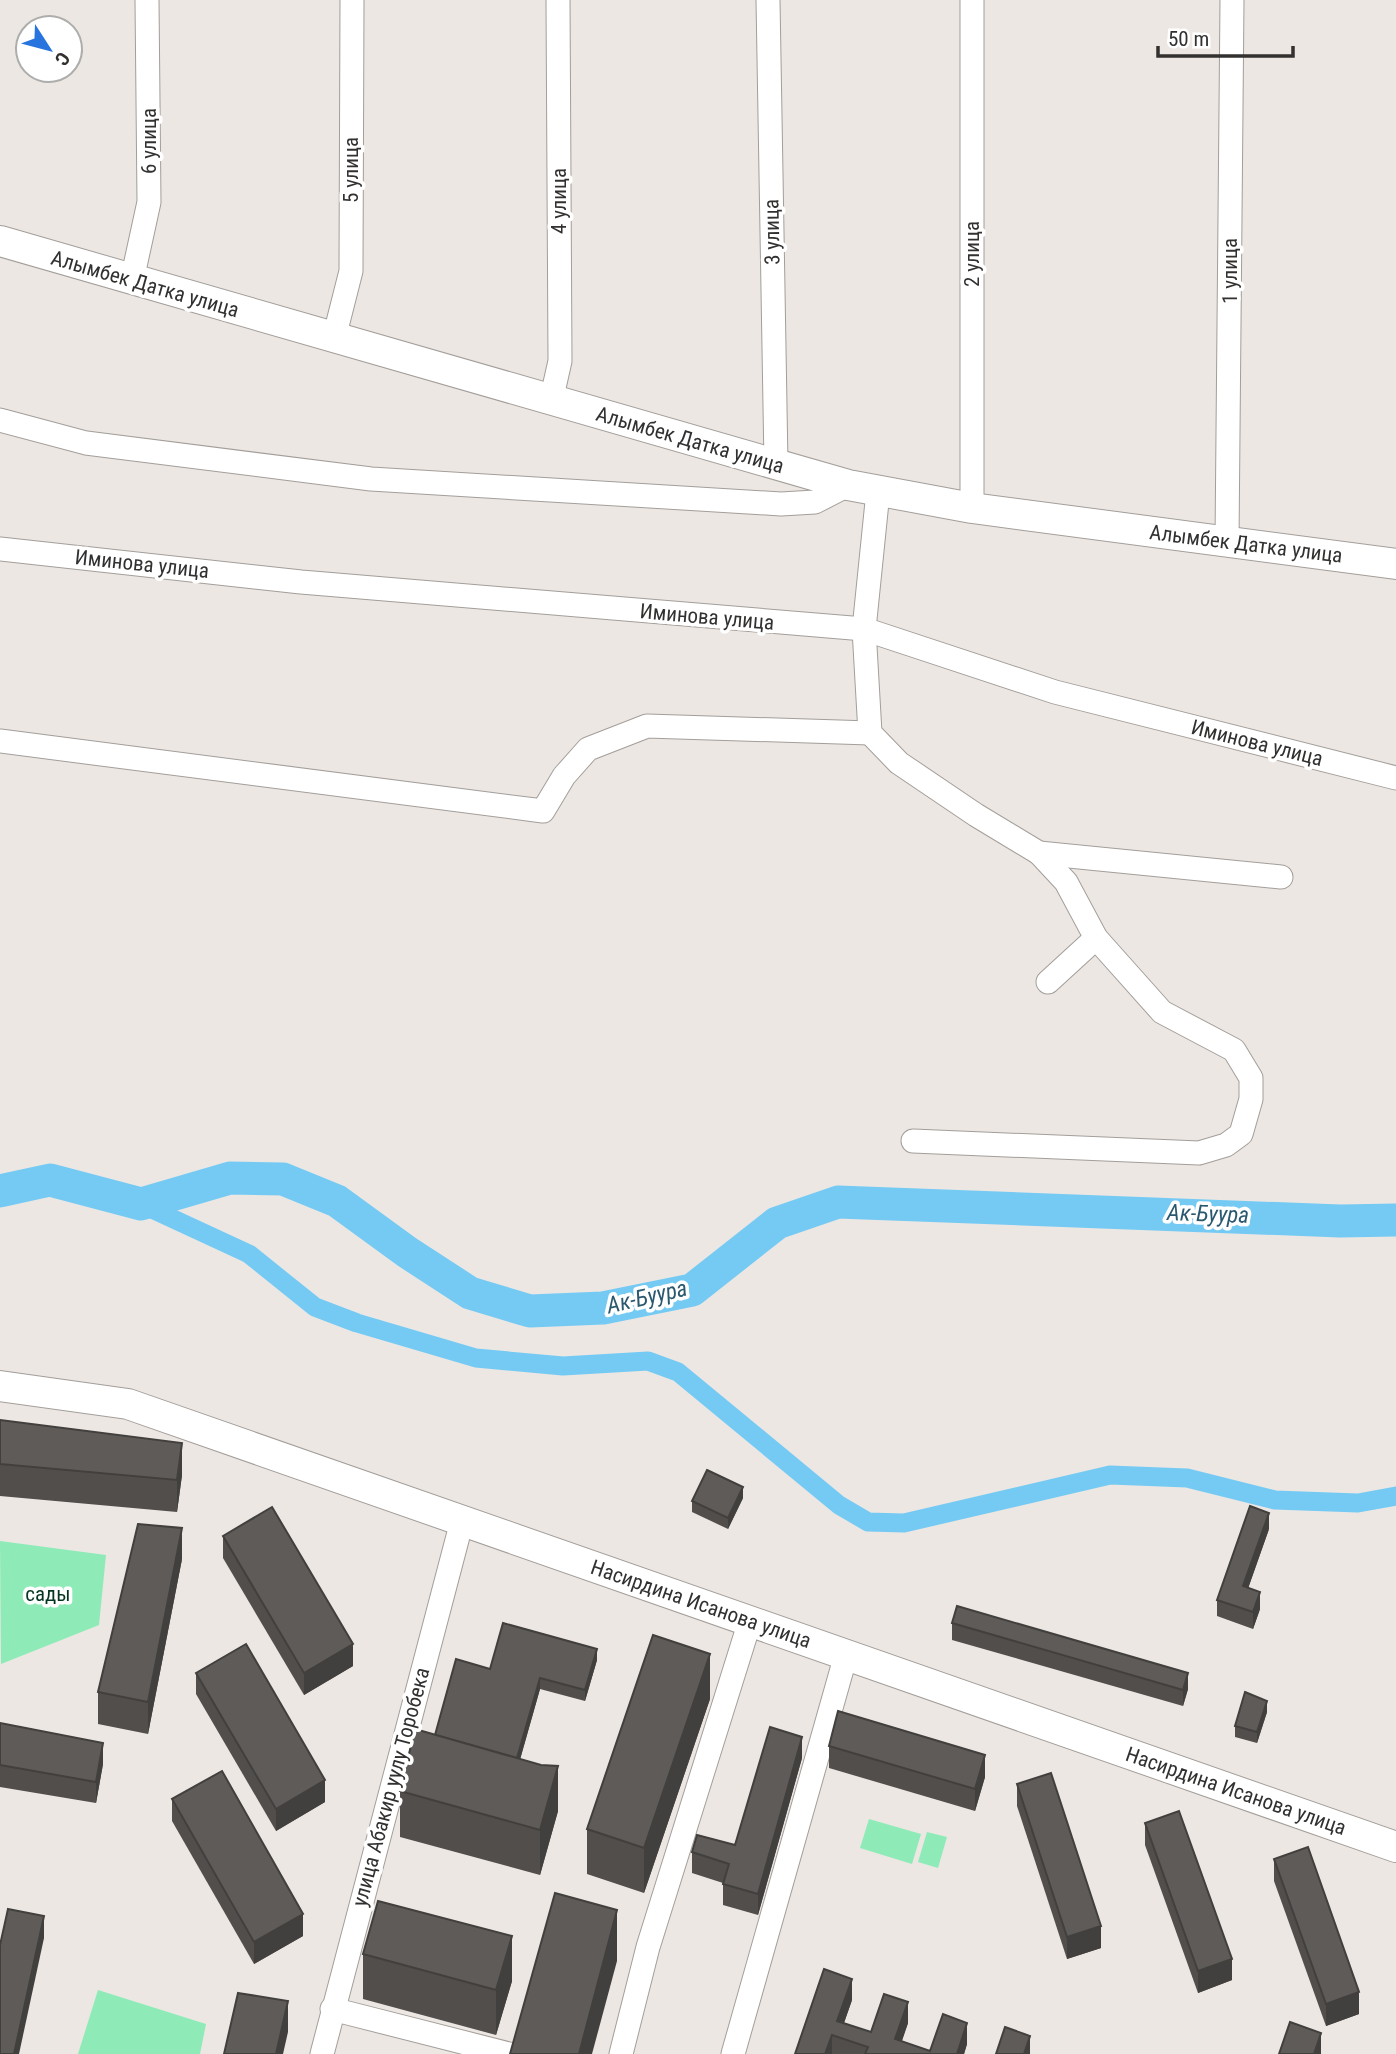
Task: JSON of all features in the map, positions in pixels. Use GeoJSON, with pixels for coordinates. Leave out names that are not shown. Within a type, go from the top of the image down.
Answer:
{"type":"FeatureCollection","features":[{"type":"Feature","properties":{"kind":"main road","name":"Алымбек Датка улица"},"geometry":{"type":"LineString","coordinates":[[0,241],[551,401],[878,492],[972,508],[1396,564]]}},
{"type":"Feature","properties":{"kind":"main road","name":"Насирдина Исанова улица"},"geometry":{"type":"LineString","coordinates":[[0,1386],[128,1404],[1396,1847]]}},
{"type":"Feature","properties":{"kind":"street","name":"6 улица"},"geometry":{"type":"LineString","coordinates":[[132,280],[149,202],[147,0]]}},
{"type":"Feature","properties":{"kind":"street","name":"5 улица"},"geometry":{"type":"LineString","coordinates":[[334,338],[351,271],[352,0]]}},
{"type":"Feature","properties":{"kind":"street","name":"4 улица"},"geometry":{"type":"LineString","coordinates":[[551,401],[561,361],[558,0]]}},
{"type":"Feature","properties":{"kind":"street","name":"3 улица"},"geometry":{"type":"LineString","coordinates":[[768,0],[776,464]]}},
{"type":"Feature","properties":{"kind":"street","name":"2 улица"},"geometry":{"type":"LineString","coordinates":[[972,0],[972,508]]}},
{"type":"Feature","properties":{"kind":"street","name":"1 улица"},"geometry":{"type":"LineString","coordinates":[[1227,542],[1232,0]]}},
{"type":"Feature","properties":{"kind":"street"},"geometry":{"type":"LineString","coordinates":[[0,420],[86,443],[371,479],[781,504],[815,502],[848,485]]}},
{"type":"Feature","properties":{"kind":"street"},"geometry":{"type":"LineString","coordinates":[[878,492],[864,629],[870,733],[899,763],[976,816],[1039,853],[1066,882],[1096,938],[1162,1012],[1234,1050],[1251,1078],[1251,1100],[1241,1133],[1226,1145],[1199,1153],[913,1141]]}},
{"type":"Feature","properties":{"kind":"street","name":"Иминова улица"},"geometry":{"type":"LineString","coordinates":[[0,548],[301,582],[864,629],[1055,692],[1396,778]]}},
{"type":"Feature","properties":{"kind":"street"},"geometry":{"type":"LineString","coordinates":[[0,741],[543,811],[564,776],[589,749],[648,726],[870,733]]}},
{"type":"Feature","properties":{"kind":"street"},"geometry":{"type":"LineString","coordinates":[[1039,853],[1281,877]]}},
{"type":"Feature","properties":{"kind":"street"},"geometry":{"type":"LineString","coordinates":[[1048,982],[1096,938]]}},
{"type":"Feature","properties":{"kind":"street","name":"улица Абакир уулу Торобека"},"geometry":{"type":"LineString","coordinates":[[322,2054],[462,1521]]}},
{"type":"Feature","properties":{"kind":"street"},"geometry":{"type":"LineString","coordinates":[[621,2054],[648,1947],[750,1621]]}},
{"type":"Feature","properties":{"kind":"street"},"geometry":{"type":"LineString","coordinates":[[733,2054],[846,1655]]}},
{"type":"Feature","properties":{"kind":"street"},"geometry":{"type":"LineString","coordinates":[[399,1755],[426,1763]]}},
{"type":"Feature","properties":{"kind":"street"},"geometry":{"type":"LineString","coordinates":[[356,1917],[383,1924]]}},
{"type":"Feature","properties":{"kind":"street"},"geometry":{"type":"LineString","coordinates":[[332,2009],[509,2053]]}},
{"type":"Feature","properties":{"kind":"green space","name":"сады"},"geometry":{"type":"Polygon","coordinates":[[[0,1541],[106,1555],[99,1625],[1,1664],[0,1541]]]}},
{"type":"Feature","properties":{"kind":"green space"},"geometry":{"type":"Polygon","coordinates":[[[869,1819],[921,1834],[912,1864],[860,1848],[869,1819]]]}},
{"type":"Feature","properties":{"kind":"green space"},"geometry":{"type":"Polygon","coordinates":[[[927,1832],[947,1837],[938,1868],[918,1862],[927,1832]]]}},
{"type":"Feature","properties":{"kind":"green space"},"geometry":{"type":"Polygon","coordinates":[[[98,1990],[206,2024],[200,2054],[78,2054],[98,1990]]]}},
{"type":"Feature","properties":{"kind":"building"},"geometry":{"type":"Polygon","coordinates":[[[0,1420],[182,1443],[177,1480],[0,1464],[0,1420]]]}},
{"type":"Feature","properties":{"kind":"building"},"geometry":{"type":"Polygon","coordinates":[[[707,1470],[743,1487],[728,1518],[692,1501],[707,1470]]]}},
{"type":"Feature","properties":{"kind":"building"},"geometry":{"type":"Polygon","coordinates":[[[1250,1506],[1269,1513],[1243,1586],[1260,1592],[1253,1612],[1217,1600],[1250,1506]]]}},
{"type":"Feature","properties":{"kind":"building"},"geometry":{"type":"Polygon","coordinates":[[[272,1507],[353,1644],[304,1673],[223,1536],[272,1507]]]}},
{"type":"Feature","properties":{"kind":"building"},"geometry":{"type":"Polygon","coordinates":[[[138,1524],[182,1528],[148,1702],[98,1692],[138,1524]]]}},
{"type":"Feature","properties":{"kind":"building"},"geometry":{"type":"Polygon","coordinates":[[[957,1606],[1188,1673],[1183,1690],[952,1623],[957,1606]]]}},
{"type":"Feature","properties":{"kind":"building"},"geometry":{"type":"Polygon","coordinates":[[[503,1623],[597,1649],[585,1690],[540,1678],[517,1758],[435,1735],[456,1659],[490,1669],[503,1623]]]}},
{"type":"Feature","properties":{"kind":"building"},"geometry":{"type":"Polygon","coordinates":[[[653,1635],[710,1654],[644,1848],[587,1829],[653,1635]]]}},
{"type":"Feature","properties":{"kind":"building"},"geometry":{"type":"Polygon","coordinates":[[[246,1644],[325,1780],[276,1809],[196,1673],[246,1644]]]}},
{"type":"Feature","properties":{"kind":"building"},"geometry":{"type":"Polygon","coordinates":[[[1245,1692],[1267,1701],[1257,1732],[1235,1726],[1245,1692]]]}},
{"type":"Feature","properties":{"kind":"building"},"geometry":{"type":"Polygon","coordinates":[[[838,1711],[985,1755],[975,1789],[829,1746],[838,1711]]]}},
{"type":"Feature","properties":{"kind":"building"},"geometry":{"type":"Polygon","coordinates":[[[0,1723],[103,1743],[96,1782],[0,1765],[0,1723]]]}},
{"type":"Feature","properties":{"kind":"building"},"geometry":{"type":"Polygon","coordinates":[[[770,1727],[802,1737],[758,1894],[723,1884],[729,1864],[692,1852],[697,1835],[735,1845],[770,1727]]]}},
{"type":"Feature","properties":{"kind":"building"},"geometry":{"type":"Polygon","coordinates":[[[415,1729],[541,1765],[558,1766],[540,1830],[400,1791],[415,1729]]]}},
{"type":"Feature","properties":{"kind":"building"},"geometry":{"type":"Polygon","coordinates":[[[222,1771],[303,1914],[254,1942],[172,1799],[222,1771]]]}},
{"type":"Feature","properties":{"kind":"building"},"geometry":{"type":"Polygon","coordinates":[[[1051,1773],[1101,1926],[1067,1937],[1017,1784],[1051,1773]]]}},
{"type":"Feature","properties":{"kind":"building"},"geometry":{"type":"Polygon","coordinates":[[[1179,1811],[1232,1959],[1198,1971],[1145,1823],[1179,1811]]]}},
{"type":"Feature","properties":{"kind":"building"},"geometry":{"type":"Polygon","coordinates":[[[1308,1847],[1359,1992],[1326,2004],[1274,1859],[1308,1847]]]}},
{"type":"Feature","properties":{"kind":"building"},"geometry":{"type":"Polygon","coordinates":[[[555,1893],[617,1910],[579,2054],[510,2054],[555,1893]]]}},
{"type":"Feature","properties":{"kind":"building"},"geometry":{"type":"Polygon","coordinates":[[[378,1901],[512,1936],[496,1990],[363,1954],[378,1901]]]}},
{"type":"Feature","properties":{"kind":"building"},"geometry":{"type":"Polygon","coordinates":[[[8,1909],[44,1916],[14,2054],[0,2054],[0,1945],[8,1909]]]}},
{"type":"Feature","properties":{"kind":"building"},"geometry":{"type":"Polygon","coordinates":[[[824,1969],[852,1979],[837,2021],[871,2032],[884,1994],[908,2002],[895,2039],[930,2051],[943,2014],[967,2023],[957,2054],[865,2054],[868,2047],[832,2035],[825,2054],[795,2054],[824,1969]]]}},
{"type":"Feature","properties":{"kind":"building"},"geometry":{"type":"Polygon","coordinates":[[[238,1993],[288,2001],[276,2054],[224,2054],[238,1993]]]}},
{"type":"Feature","properties":{"kind":"building"},"geometry":{"type":"Polygon","coordinates":[[[1290,2022],[1321,2033],[1314,2054],[1279,2054],[1290,2022]]]}},
{"type":"Feature","properties":{"kind":"building"},"geometry":{"type":"Polygon","coordinates":[[[1005,2027],[1030,2036],[1024,2054],[996,2054],[1005,2027]]]}},
{"type":"Feature","properties":{"kind":"waterway","name":"Ак-Буура"},"geometry":{"type":"LineString","coordinates":[[0,1191],[50,1180],[141,1204],[230,1178],[283,1179],[337,1201],[407,1252],[470,1293],[530,1311],[603,1308],[692,1290],[777,1223],[838,1202],[1340,1221],[1396,1220]]}},
{"type":"Feature","properties":{"kind":"waterway"},"geometry":{"type":"LineString","coordinates":[[141,1204],[249,1254],[315,1307],[357,1323],[476,1358],[563,1366],[648,1361],[678,1372],[839,1505],[868,1522],[904,1523],[1110,1475],[1187,1478],[1275,1500],[1358,1503],[1396,1496]]}}]}
